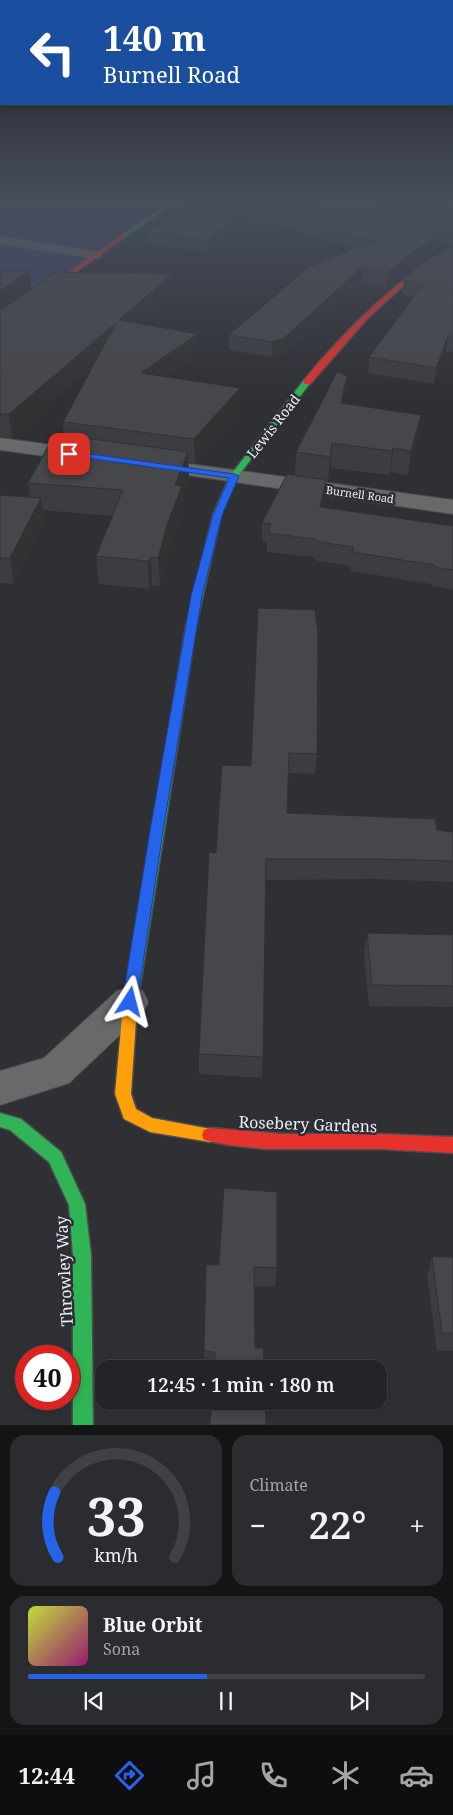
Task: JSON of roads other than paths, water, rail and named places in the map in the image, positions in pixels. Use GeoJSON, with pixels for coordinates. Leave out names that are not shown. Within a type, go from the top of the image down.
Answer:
{"type":"FeatureCollection","features":[{"type":"Feature","properties":{"kind":"street"},"geometry":{"type":"LineString","coordinates":[[0,324],[79,266]]}},
{"type":"Feature","properties":{"kind":"street","name":"Lewis Road"},"geometry":{"type":"LineString","coordinates":[[130,1002],[157,825],[196,596],[217,515],[234,476],[336,346],[410,276],[424,266]]}},
{"type":"Feature","properties":{"kind":"street"},"geometry":{"type":"LineString","coordinates":[[0,444],[100,458]]}},
{"type":"Feature","properties":{"kind":"street","name":"Burnell Road"},"geometry":{"type":"LineString","coordinates":[[138,463],[453,507]]}},
{"type":"Feature","properties":{"kind":"street"},"geometry":{"type":"LineString","coordinates":[[0,1088],[56,1071],[130,1002]]}},
{"type":"Feature","properties":{"kind":"street","name":"Rosebery Gardens"},"geometry":{"type":"LineString","coordinates":[[130,1002],[123,1094],[130,1114],[150,1125],[243,1139],[326,1144],[357,1142],[453,1145]]}},
{"type":"Feature","properties":{"kind":"street","name":"Throwley Way"},"geometry":{"type":"LineString","coordinates":[[0,1120],[15,1124],[55,1157],[77,1204],[82,1256],[83,1425]]}}]}
